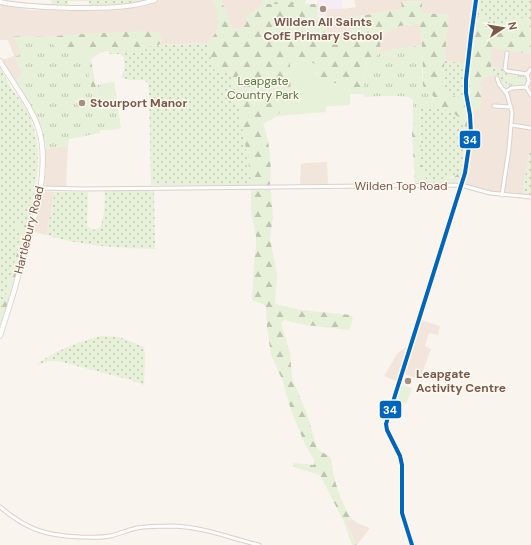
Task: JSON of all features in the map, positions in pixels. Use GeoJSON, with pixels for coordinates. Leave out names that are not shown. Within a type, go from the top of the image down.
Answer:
{"type":"FeatureCollection","features":[{"type":"Feature","properties":{"kind":"main road","name":"Hartlebury Road"},"geometry":{"type":"LineString","coordinates":[[0,61],[30,110],[39,129],[43,154],[40,188],[33,225],[0,336]]}},
{"type":"Feature","properties":{"kind":"street"},"geometry":{"type":"LineString","coordinates":[[0,2],[29,7],[102,8],[131,6],[155,0]]}},
{"type":"Feature","properties":{"kind":"street"},"geometry":{"type":"LineString","coordinates":[[412,545],[402,513],[402,465],[400,456],[386,424],[462,185],[471,133],[470,115],[466,93],[466,80],[476,0]]}},
{"type":"Feature","properties":{"kind":"street"},"geometry":{"type":"LineString","coordinates":[[502,74],[505,69],[507,53]]}},
{"type":"Feature","properties":{"kind":"street"},"geometry":{"type":"LineString","coordinates":[[505,69],[527,74]]}},
{"type":"Feature","properties":{"kind":"street"},"geometry":{"type":"LineString","coordinates":[[527,74],[531,69]]}},
{"type":"Feature","properties":{"kind":"street"},"geometry":{"type":"LineString","coordinates":[[526,87],[530,81],[527,74]]}},
{"type":"Feature","properties":{"kind":"street"},"geometry":{"type":"LineString","coordinates":[[497,78],[498,82],[506,92],[511,107],[509,149],[502,195]]}},
{"type":"Feature","properties":{"kind":"street"},"geometry":{"type":"LineString","coordinates":[[498,82],[502,79]]}},
{"type":"Feature","properties":{"kind":"street"},"geometry":{"type":"LineString","coordinates":[[506,92],[512,88],[526,87]]}},
{"type":"Feature","properties":{"kind":"street"},"geometry":{"type":"LineString","coordinates":[[526,87],[531,95]]}},
{"type":"Feature","properties":{"kind":"street"},"geometry":{"type":"LineString","coordinates":[[494,106],[511,107]]}},
{"type":"Feature","properties":{"kind":"street"},"geometry":{"type":"LineString","coordinates":[[511,125],[531,128]]}},
{"type":"Feature","properties":{"kind":"street"},"geometry":{"type":"LineString","coordinates":[[463,179],[467,187]]}},
{"type":"Feature","properties":{"kind":"street","name":"Wilden Top Road"},"geometry":{"type":"LineString","coordinates":[[40,188],[82,189],[462,185],[490,193],[531,197]]}},
{"type":"Feature","properties":{"kind":"street"},"geometry":{"type":"LineString","coordinates":[[0,506],[19,521],[38,531],[48,534],[97,537],[110,536],[136,528],[173,526],[201,529],[258,545]]}},
{"type":"Feature","properties":{"kind":"shaded area"},"geometry":{"type":"Polygon","coordinates":[[[160,0],[213,0],[217,8],[219,22],[216,34],[208,43],[159,45],[162,39],[86,35],[64,35],[50,37],[14,36],[21,54],[15,57],[23,75],[14,81],[2,60],[14,56],[8,40],[0,40],[0,4],[29,10],[102,11],[120,10],[160,0]]]}},
{"type":"Feature","properties":{"kind":"shaded area"},"geometry":{"type":"Polygon","coordinates":[[[221,0],[262,0],[262,4],[258,9],[247,15],[246,24],[241,28],[233,30],[221,0]]]}},
{"type":"Feature","properties":{"kind":"shaded area","name":"Wilden All Saints CofE Primary School"},"geometry":{"type":"Polygon","coordinates":[[[318,0],[342,0],[342,9],[328,9],[326,10],[326,18],[317,17],[318,0]]]}},
{"type":"Feature","properties":{"kind":"shaded area"},"geometry":{"type":"Polygon","coordinates":[[[354,0],[476,0],[468,63],[444,61],[449,15],[422,13],[422,1],[401,2],[402,9],[354,17],[352,30],[348,35],[340,40],[330,37],[327,34],[326,10],[356,7],[354,0]]]}},
{"type":"Feature","properties":{"kind":"shaded area"},"geometry":{"type":"Polygon","coordinates":[[[419,23],[422,45],[381,52],[380,41],[388,31],[400,26],[419,23]]]}},
{"type":"Feature","properties":{"kind":"shaded area"},"geometry":{"type":"Polygon","coordinates":[[[491,47],[531,54],[531,152],[529,152],[522,197],[490,193],[462,185],[469,110],[478,83],[491,74],[491,47]]]}},
{"type":"Feature","properties":{"kind":"shaded area"},"geometry":{"type":"Polygon","coordinates":[[[68,146],[66,188],[48,188],[43,181],[45,149],[68,146]]]}},
{"type":"Feature","properties":{"kind":"shaded area"},"geometry":{"type":"Polygon","coordinates":[[[327,162],[328,185],[300,184],[301,164],[327,162]]]}},
{"type":"Feature","properties":{"kind":"shaded area"},"geometry":{"type":"Polygon","coordinates":[[[43,191],[55,192],[46,235],[34,232],[43,191]]]}},
{"type":"Feature","properties":{"kind":"shaded area"},"geometry":{"type":"Polygon","coordinates":[[[421,320],[440,326],[438,335],[429,333],[425,346],[431,349],[420,379],[404,374],[421,320]]]}},
{"type":"Feature","properties":{"kind":"shaded area"},"geometry":{"type":"Polygon","coordinates":[[[407,346],[396,381],[384,376],[397,354],[407,346]]]}},
{"type":"Feature","properties":{"kind":"shaded area"},"geometry":{"type":"Polygon","coordinates":[[[351,518],[357,523],[370,528],[357,545],[346,522],[351,520],[351,518]]]}},
{"type":"Feature","properties":{"kind":"green space"},"geometry":{"type":"Polygon","coordinates":[[[49,0],[155,0],[141,4],[89,8],[89,1],[68,1],[68,8],[51,7],[52,1],[49,0]]]}},
{"type":"Feature","properties":{"kind":"green space","name":"Leapgate Country Park"},"geometry":{"type":"Polygon","coordinates":[[[213,0],[221,0],[233,30],[241,28],[246,24],[247,15],[258,9],[262,4],[318,4],[317,17],[326,18],[327,33],[331,37],[340,40],[351,31],[354,17],[402,9],[401,2],[422,1],[422,13],[449,15],[442,86],[445,93],[459,98],[466,98],[474,16],[487,18],[495,28],[506,26],[511,18],[519,17],[531,21],[531,54],[491,48],[491,74],[479,83],[482,88],[480,110],[469,110],[471,129],[461,185],[415,185],[412,133],[413,124],[419,124],[421,163],[426,179],[430,180],[451,178],[459,172],[464,155],[467,132],[459,117],[449,111],[432,109],[434,97],[424,88],[422,84],[422,46],[419,23],[400,26],[388,31],[380,41],[381,52],[378,54],[363,77],[364,94],[350,94],[349,85],[336,84],[326,81],[318,75],[313,63],[292,54],[290,64],[291,95],[288,103],[277,116],[263,124],[270,154],[270,185],[252,185],[232,74],[214,70],[208,43],[215,33],[218,23],[217,12],[213,0]]]}},
{"type":"Feature","properties":{"kind":"green space"},"geometry":{"type":"Polygon","coordinates":[[[262,0],[306,0],[305,4],[262,4],[262,0]]]}},
{"type":"Feature","properties":{"kind":"green space"},"geometry":{"type":"Polygon","coordinates":[[[479,0],[531,0],[531,21],[528,19],[495,28],[487,18],[476,16],[479,0]]]}},
{"type":"Feature","properties":{"kind":"green space"},"geometry":{"type":"Polygon","coordinates":[[[147,31],[159,33],[162,39],[159,45],[150,46],[150,48],[136,52],[108,51],[99,53],[91,60],[99,105],[97,105],[94,100],[88,73],[15,57],[21,54],[14,36],[50,37],[147,31]]]}},
{"type":"Feature","properties":{"kind":"green space"},"geometry":{"type":"Polygon","coordinates":[[[14,36],[50,37],[51,42],[59,51],[84,49],[93,98],[97,105],[99,105],[96,85],[114,82],[121,128],[115,130],[100,130],[100,133],[69,139],[68,146],[45,149],[40,124],[14,81],[23,75],[15,57],[21,54],[14,36]]]}},
{"type":"Feature","properties":{"kind":"green space"},"geometry":{"type":"Polygon","coordinates":[[[208,43],[212,62],[218,72],[232,74],[252,185],[151,185],[148,83],[144,80],[129,80],[123,78],[123,56],[119,54],[110,54],[108,50],[127,52],[150,46],[208,43]]]}},
{"type":"Feature","properties":{"kind":"green space"},"geometry":{"type":"Polygon","coordinates":[[[422,45],[423,85],[424,88],[432,92],[434,105],[432,109],[420,109],[419,124],[413,124],[413,100],[397,96],[364,97],[363,78],[372,62],[381,52],[422,45]]]}},
{"type":"Feature","properties":{"kind":"green space"},"geometry":{"type":"Polygon","coordinates":[[[292,54],[310,63],[316,64],[316,73],[324,79],[335,83],[349,85],[350,105],[326,106],[326,112],[277,116],[288,103],[291,95],[290,64],[292,54]]]}},
{"type":"Feature","properties":{"kind":"green space"},"geometry":{"type":"Polygon","coordinates":[[[444,61],[468,63],[467,98],[459,98],[445,93],[442,86],[444,61]]]}},
{"type":"Feature","properties":{"kind":"green space"},"geometry":{"type":"Polygon","coordinates":[[[491,66],[528,75],[527,85],[506,91],[497,78],[491,74],[491,66]]]}},
{"type":"Feature","properties":{"kind":"green space"},"geometry":{"type":"Polygon","coordinates":[[[0,67],[10,86],[28,112],[35,133],[38,164],[31,217],[22,235],[0,315],[0,67]]]}},
{"type":"Feature","properties":{"kind":"green space"},"geometry":{"type":"Polygon","coordinates":[[[508,73],[524,76],[527,79],[526,85],[509,86],[509,82],[505,82],[508,73]]]}},
{"type":"Feature","properties":{"kind":"green space"},"geometry":{"type":"Polygon","coordinates":[[[114,82],[116,97],[103,99],[100,84],[114,82]]]}},
{"type":"Feature","properties":{"kind":"green space"},"geometry":{"type":"Polygon","coordinates":[[[440,108],[449,111],[461,119],[467,132],[461,169],[458,175],[434,181],[426,179],[421,163],[419,124],[420,109],[440,108]]]}},
{"type":"Feature","properties":{"kind":"green space"},"geometry":{"type":"Polygon","coordinates":[[[529,152],[531,152],[531,197],[522,197],[529,152]]]}},
{"type":"Feature","properties":{"kind":"green space"},"geometry":{"type":"Polygon","coordinates":[[[251,189],[271,189],[273,217],[270,239],[277,274],[275,304],[301,310],[351,315],[353,319],[349,330],[306,325],[284,320],[281,323],[290,353],[292,378],[307,414],[317,448],[331,458],[333,474],[338,489],[351,518],[350,521],[346,522],[356,545],[352,545],[344,522],[320,475],[294,467],[293,463],[314,465],[314,459],[306,447],[291,410],[282,379],[271,355],[266,307],[263,304],[252,300],[256,236],[251,212],[251,189]]]}},
{"type":"Feature","properties":{"kind":"green space"},"geometry":{"type":"Polygon","coordinates":[[[105,190],[154,191],[155,249],[100,246],[73,242],[46,235],[55,192],[88,192],[87,226],[93,229],[98,229],[103,218],[105,190]]]}},
{"type":"Feature","properties":{"kind":"green space"},"geometry":{"type":"Polygon","coordinates":[[[17,224],[30,226],[0,330],[0,315],[22,235],[14,226],[17,224]]]}},
{"type":"Feature","properties":{"kind":"green space"},"geometry":{"type":"Polygon","coordinates":[[[100,336],[119,337],[144,347],[144,385],[131,380],[58,361],[49,361],[36,365],[50,355],[83,341],[100,336]]]}},
{"type":"Feature","properties":{"kind":"green space"},"geometry":{"type":"Polygon","coordinates":[[[401,384],[412,388],[406,404],[395,401],[401,384]]]}},
{"type":"Feature","properties":{"kind":"transit line","name":"34"},"geometry":{"type":"LineString","coordinates":[[412,545],[402,513],[402,465],[400,456],[387,430],[386,424],[465,173],[471,133],[470,115],[466,93],[466,80],[476,0]]}},
{"type":"Feature","properties":{"kind":"place","name":"Wilden All Saints CofE Primary School"},"geometry":{"type":"Point","coordinates":[323,9]}},
{"type":"Feature","properties":{"kind":"place","name":"Stourport Manor"},"geometry":{"type":"Point","coordinates":[82,103]}},
{"type":"Feature","properties":{"kind":"place","name":"Leapgate Activity Centre"},"geometry":{"type":"Point","coordinates":[408,381]}}]}
